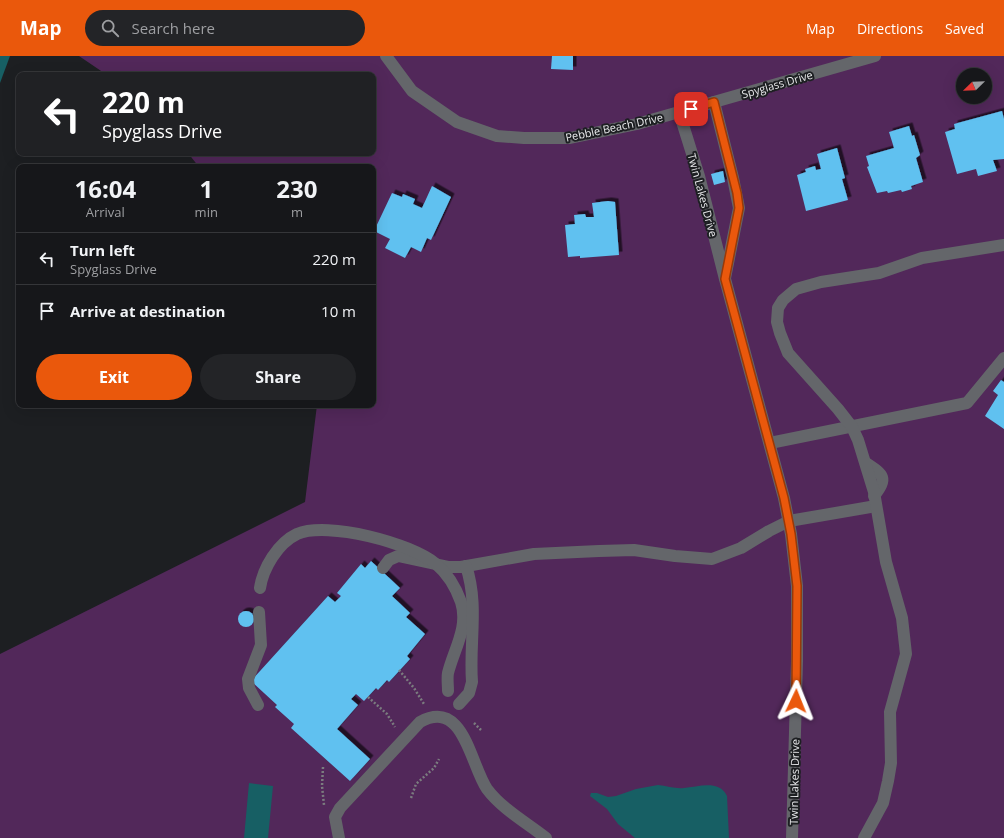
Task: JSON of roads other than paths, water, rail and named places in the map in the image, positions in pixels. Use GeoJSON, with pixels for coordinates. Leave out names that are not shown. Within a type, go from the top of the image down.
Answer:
{"type":"FeatureCollection","features":[{"type":"Feature","properties":{"kind":"street","name":"Pebble Beach Drive"},"geometry":{"type":"LineString","coordinates":[[386,56],[412,91],[457,122],[497,136],[524,138],[570,138],[637,124],[679,112]]}},
{"type":"Feature","properties":{"kind":"street","name":"Spyglass Drive"},"geometry":{"type":"LineString","coordinates":[[679,112],[875,56]]}},
{"type":"Feature","properties":{"kind":"street","name":"Twin Lakes Drive"},"geometry":{"type":"LineString","coordinates":[[714,102],[734,178],[739,208],[725,279]]}},
{"type":"Feature","properties":{"kind":"street","name":"Twin Lakes Drive"},"geometry":{"type":"LineString","coordinates":[[679,112],[699,176],[725,279],[770,443],[789,522],[797,586],[797,661],[792,838]]}},
{"type":"Feature","properties":{"kind":"street"},"geometry":{"type":"LineString","coordinates":[[864,838],[883,803],[888,782],[891,763],[890,712],[906,654],[902,618],[886,562],[875,501],[866,463],[852,427],[788,353],[777,322],[778,308],[783,300],[796,288],[821,282],[879,273],[922,258],[1004,245]]}},
{"type":"Feature","properties":{"kind":"street"},"geometry":{"type":"LineString","coordinates":[[770,443],[967,403],[1004,358]]}},
{"type":"Feature","properties":{"kind":"street"},"geometry":{"type":"LineString","coordinates":[[383,568],[389,560],[398,556],[449,567],[466,566],[534,554],[620,550],[634,550],[674,556],[712,559],[741,548],[769,531],[789,522],[875,501]]}},
{"type":"Feature","properties":{"kind":"street"},"geometry":{"type":"LineString","coordinates":[[260,588],[272,562],[284,543],[297,534],[309,531],[338,531],[369,536],[411,549],[436,564],[453,584],[461,602],[464,617],[448,674],[448,691]]}},
{"type":"Feature","properties":{"kind":"street"},"geometry":{"type":"LineString","coordinates":[[459,704],[469,693],[472,682],[474,606],[473,590],[466,566]]}},
{"type":"Feature","properties":{"kind":"street"},"geometry":{"type":"LineString","coordinates":[[258,705],[249,688],[248,679],[261,645],[259,612]]}},
{"type":"Feature","properties":{"kind":"street"},"geometry":{"type":"LineString","coordinates":[[339,838],[336,816],[340,808],[420,722],[435,716],[441,716],[453,722],[464,736],[481,778],[495,798],[546,838]]}},
{"type":"Feature","properties":{"kind":"water"},"geometry":{"type":"Polygon","coordinates":[[[0,56],[10,56],[0,83],[0,56]]]}},
{"type":"Feature","properties":{"kind":"water"},"geometry":{"type":"Polygon","coordinates":[[[249,783],[273,786],[268,838],[244,838],[249,783]]]}},
{"type":"Feature","properties":{"kind":"water"},"geometry":{"type":"Polygon","coordinates":[[[658,785],[675,788],[708,785],[719,787],[727,796],[729,838],[635,838],[618,824],[607,809],[590,796],[591,793],[597,793],[608,797],[616,796],[636,789],[658,785]]]}}]}
